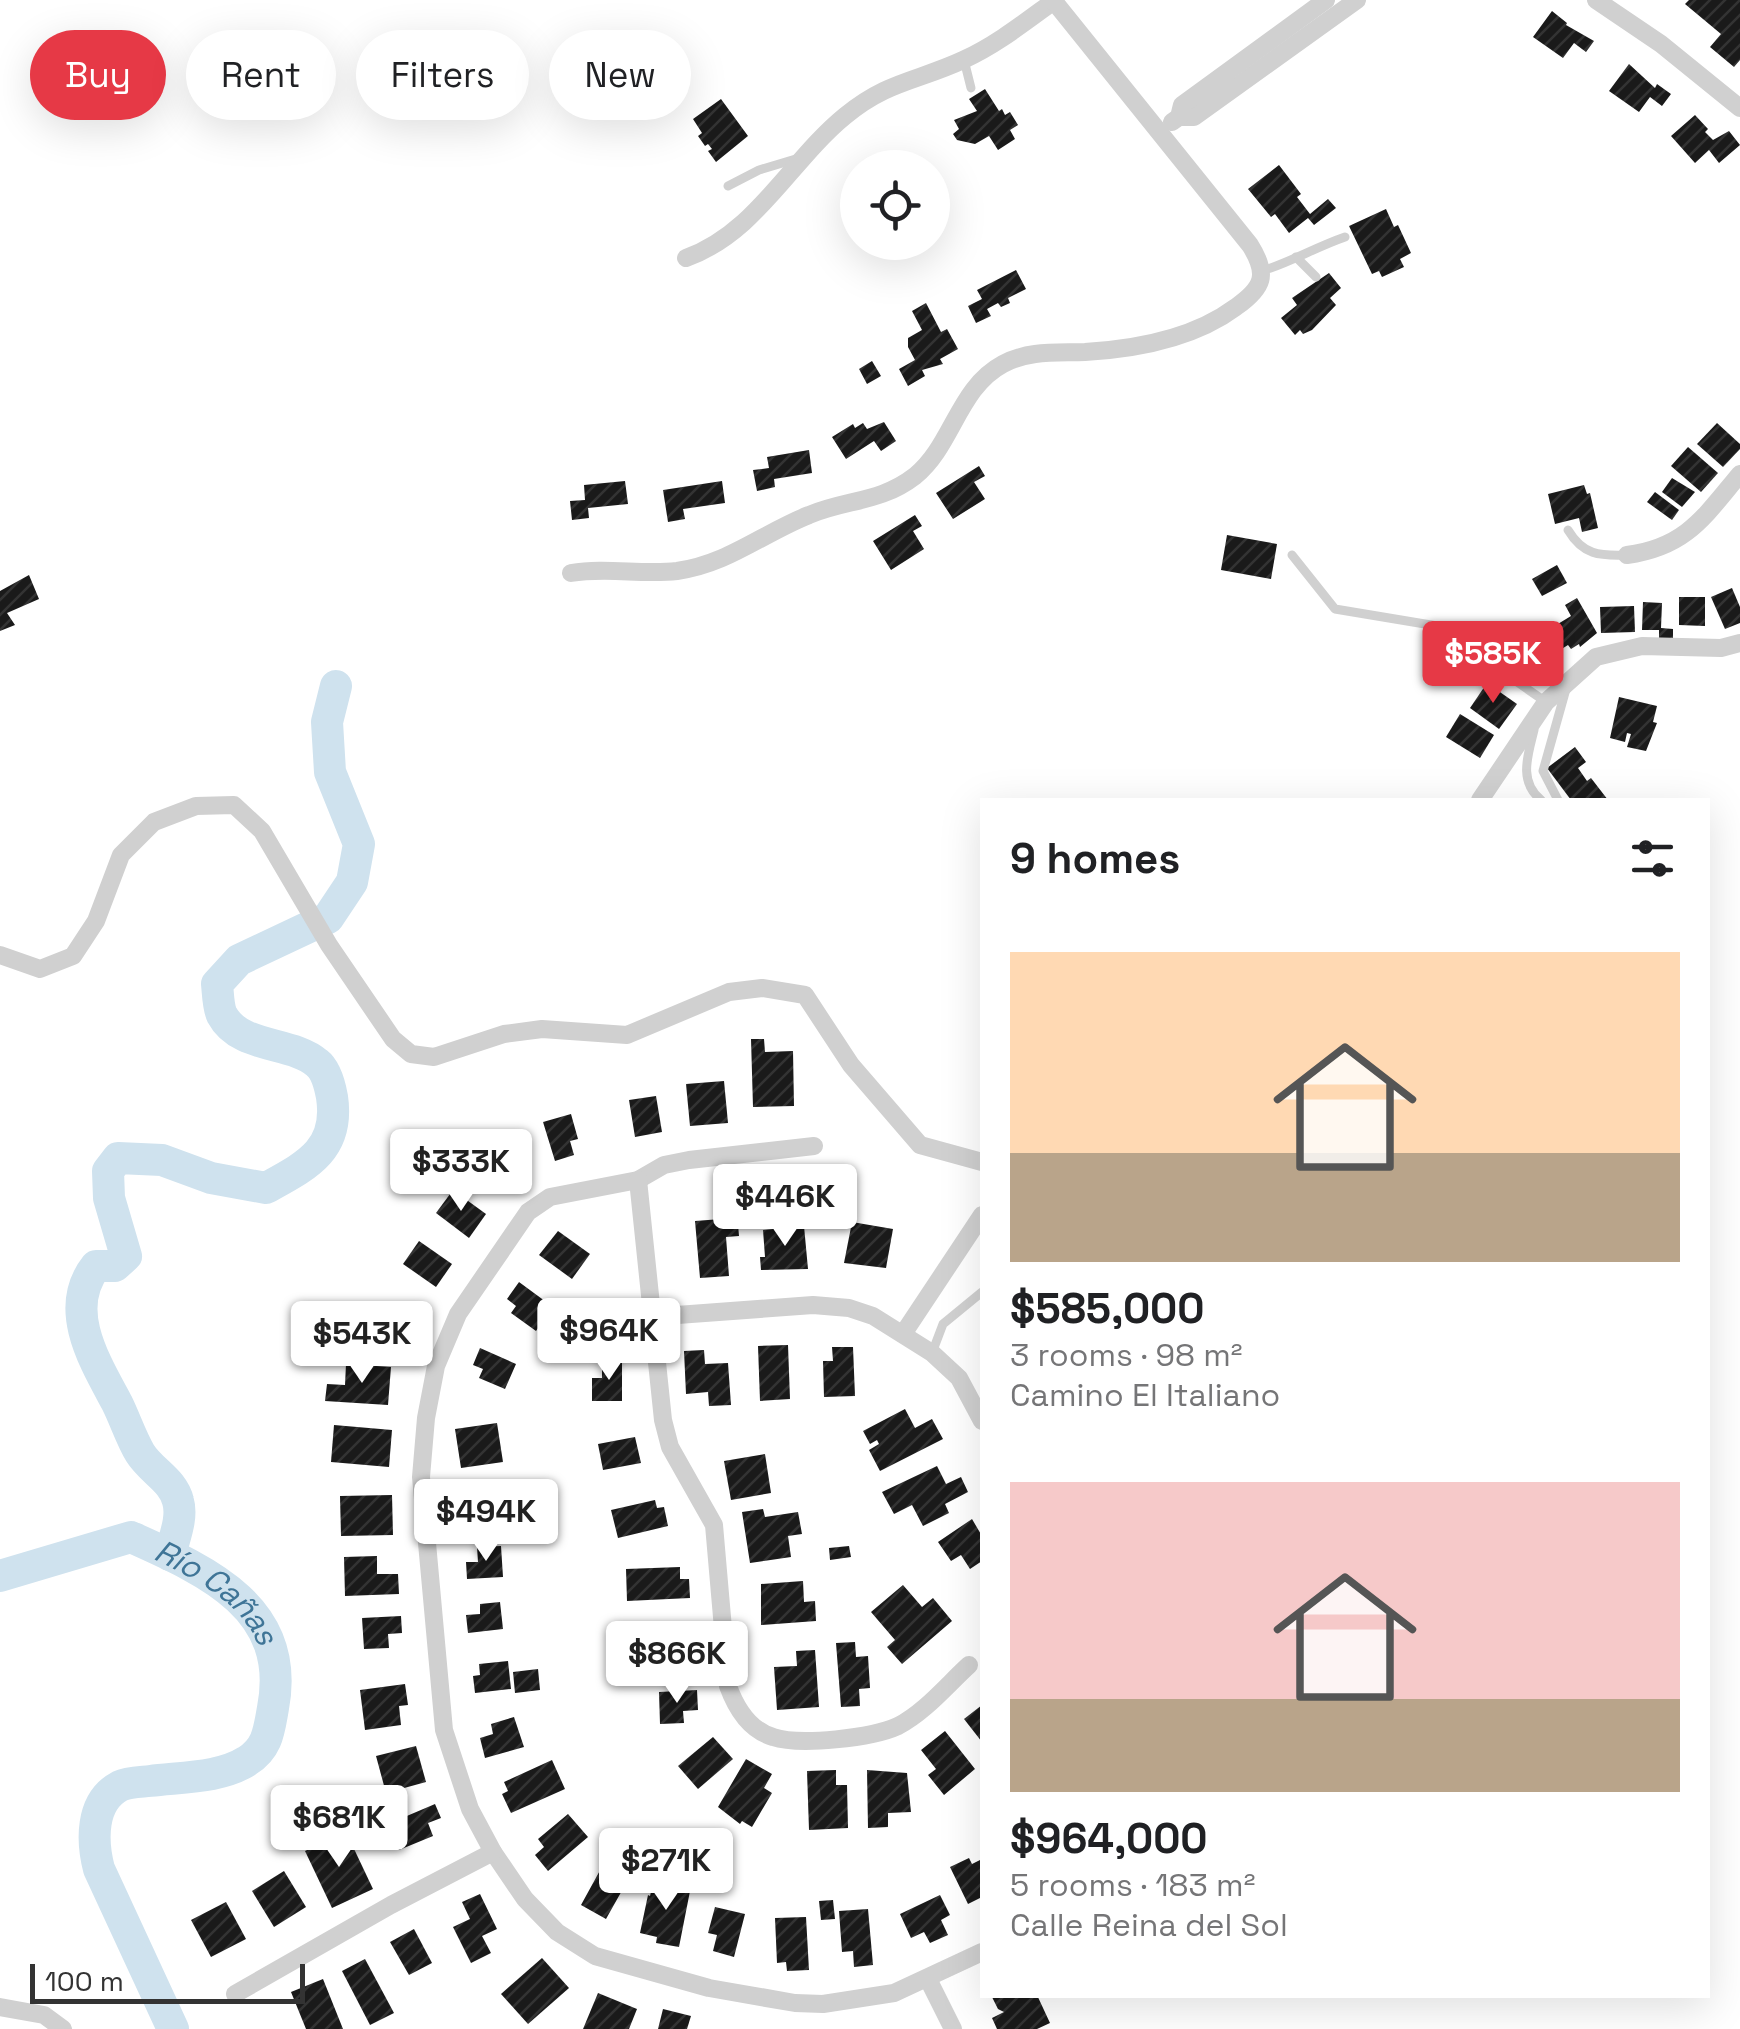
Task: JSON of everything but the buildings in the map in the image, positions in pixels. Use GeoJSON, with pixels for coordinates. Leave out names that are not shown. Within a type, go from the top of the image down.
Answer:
{"type":"FeatureCollection","features":[{"type":"Feature","properties":{"kind":"street"},"geometry":{"type":"LineString","coordinates":[[570,573],[652,572],[700,566],[746,549],[814,512],[884,495],[931,460],[976,386],[1000,365],[1036,353],[1116,350],[1173,338],[1223,316],[1262,283],[1262,270],[1250,246],[1054,0],[964,60],[895,83],[868,98],[804,156],[740,226],[712,249],[686,258]]}},
{"type":"Feature","properties":{"kind":"street"},"geometry":{"type":"LineString","coordinates":[[1160,132],[1179,117],[1182,105],[1326,0]]}},
{"type":"Feature","properties":{"kind":"street"},"geometry":{"type":"LineString","coordinates":[[1179,117],[1194,117],[1357,0]]}},
{"type":"Feature","properties":{"kind":"street"},"geometry":{"type":"LineString","coordinates":[[1596,0],[1660,44],[1740,108]]}},
{"type":"Feature","properties":{"kind":"street"},"geometry":{"type":"LineString","coordinates":[[1627,555],[1681,539],[1740,474]]}},
{"type":"Feature","properties":{"kind":"street"},"geometry":{"type":"LineString","coordinates":[[1481,798],[1541,708],[1596,656],[1642,646],[1722,648],[1740,643]]}},
{"type":"Feature","properties":{"kind":"street"},"geometry":{"type":"LineString","coordinates":[[0,955],[40,969],[73,956],[96,922],[121,855],[154,822],[196,806],[234,805],[262,831],[329,944],[393,1039],[411,1054],[434,1057],[504,1034],[542,1029],[627,1035],[730,992],[762,988],[805,995],[851,1065],[920,1145],[980,1161]]}},
{"type":"Feature","properties":{"kind":"street"},"geometry":{"type":"LineString","coordinates":[[814,1146],[688,1160],[664,1165],[638,1180],[550,1197],[528,1212],[458,1314],[436,1366],[426,1418],[421,1478],[444,1730],[470,1809],[493,1852],[525,1899],[556,1932],[595,1956],[709,1988],[794,2004],[862,2000],[894,1993],[980,1953]]}},
{"type":"Feature","properties":{"kind":"street"},"geometry":{"type":"LineString","coordinates":[[638,1180],[663,1420],[670,1447],[714,1525],[728,1686],[736,1708],[772,1737],[828,1739],[872,1734],[896,1727],[918,1712],[969,1665]]}},
{"type":"Feature","properties":{"kind":"street"},"geometry":{"type":"LineString","coordinates":[[903,1334],[980,1218]]}},
{"type":"Feature","properties":{"kind":"street"},"geometry":{"type":"LineString","coordinates":[[650,1316],[812,1305],[861,1312],[932,1354],[958,1378],[980,1416]]}},
{"type":"Feature","properties":{"kind":"street"},"geometry":{"type":"LineString","coordinates":[[235,1994],[493,1852]]}},
{"type":"Feature","properties":{"kind":"street"},"geometry":{"type":"LineString","coordinates":[[928,1979],[953,2029]]}},
{"type":"Feature","properties":{"kind":"street"},"geometry":{"type":"LineString","coordinates":[[0,2007],[44,2015],[62,2029]]}},
{"type":"Feature","properties":{"kind":"lane"},"geometry":{"type":"LineString","coordinates":[[964,60],[971,88]]}},
{"type":"Feature","properties":{"kind":"lane"},"geometry":{"type":"LineString","coordinates":[[728,186],[759,170],[804,156]]}},
{"type":"Feature","properties":{"kind":"lane"},"geometry":{"type":"LineString","coordinates":[[1262,270],[1286,264],[1309,249],[1345,237]]}},
{"type":"Feature","properties":{"kind":"lane"},"geometry":{"type":"LineString","coordinates":[[1296,257],[1316,277]]}},
{"type":"Feature","properties":{"kind":"lane"},"geometry":{"type":"LineString","coordinates":[[1568,530],[1578,547],[1599,554],[1627,555]]}},
{"type":"Feature","properties":{"kind":"lane"},"geometry":{"type":"LineString","coordinates":[[1292,555],[1335,609],[1437,626],[1541,708],[1526,773],[1530,790],[1539,798]]}},
{"type":"Feature","properties":{"kind":"lane"},"geometry":{"type":"LineString","coordinates":[[1557,798],[1543,770],[1568,681]]}},
{"type":"Feature","properties":{"kind":"lane"},"geometry":{"type":"LineString","coordinates":[[932,1354],[943,1324],[980,1294]]}},
{"type":"Feature","properties":{"kind":"waterway"},"geometry":{"type":"LineString","coordinates":[[170,1555],[179,1521],[178,1501],[172,1487],[140,1453],[100,1370],[86,1335],[82,1300],[96,1266],[115,1266],[126,1256],[109,1198],[108,1171],[118,1158],[162,1160],[211,1178],[266,1188],[307,1164],[331,1130],[332,1097],[320,1066],[306,1056],[253,1039],[230,1026],[221,1012],[217,984],[239,960],[328,918],[352,882],[359,844],[330,772],[327,722],[336,686]]}},
{"type":"Feature","properties":{"kind":"waterway","name":"Río Cañas"},"geometry":{"type":"LineString","coordinates":[[0,1576],[131,1537],[188,1564],[238,1598],[270,1644],[275,1673],[273,1708],[266,1738],[254,1756],[237,1767],[213,1774],[123,1785],[110,1793],[98,1812],[95,1847],[99,1869],[173,2029]]}}]}
